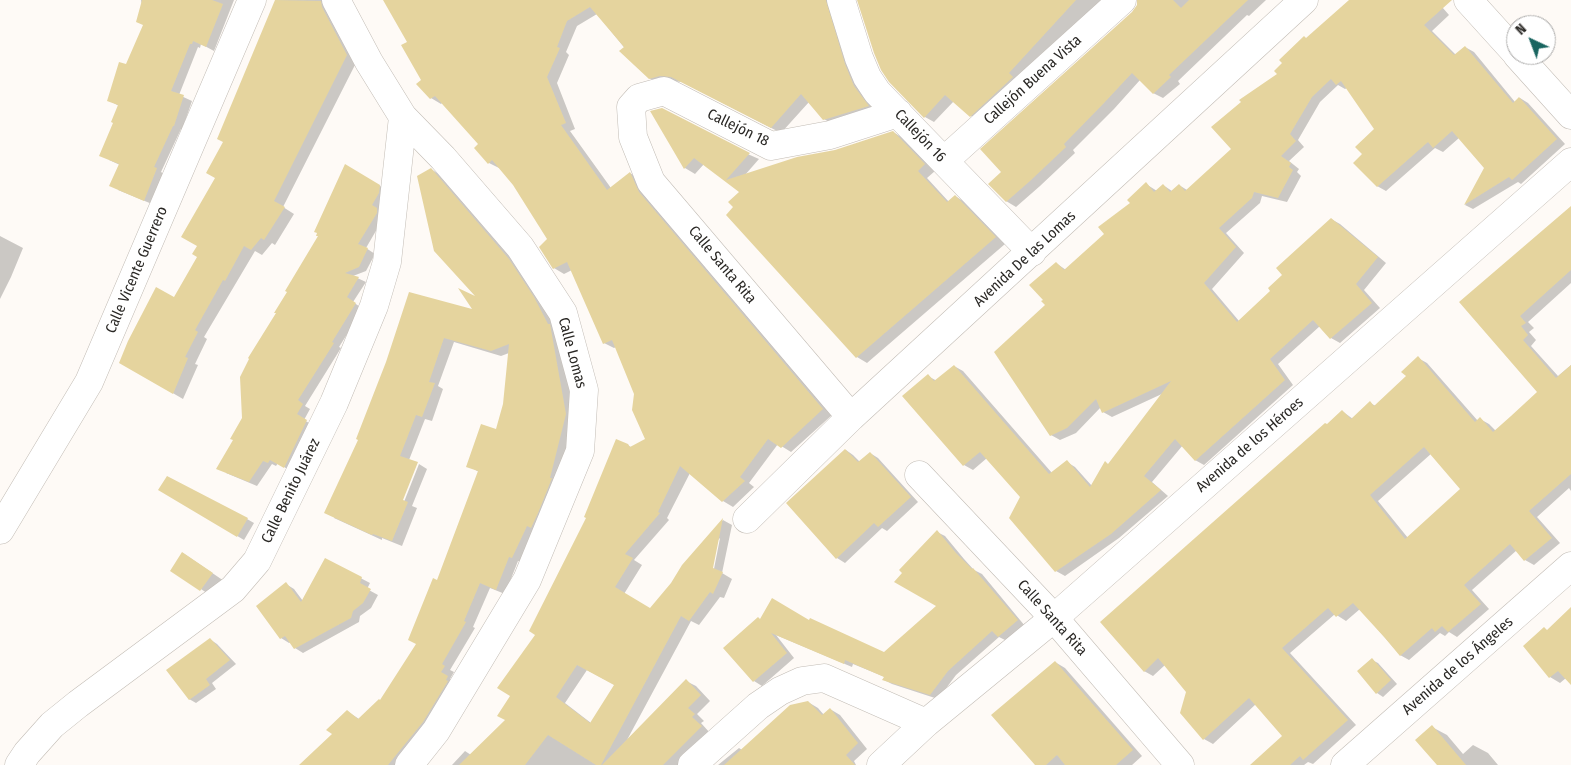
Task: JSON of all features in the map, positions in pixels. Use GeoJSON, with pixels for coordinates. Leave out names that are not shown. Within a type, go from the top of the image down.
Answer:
{"type":"FeatureCollection","features":[{"type":"Feature","properties":{"kind":"street","name":"Calle Vicente Guerrero"},"geometry":{"type":"LineString","coordinates":[[0,530],[89,382],[252,0]]}},
{"type":"Feature","properties":{"kind":"street","name":"Calle Lomas"},"geometry":{"type":"LineString","coordinates":[[336,0],[369,62],[404,117],[443,158],[520,247],[563,313],[584,390],[580,451],[527,580],[436,731],[409,765]]}},
{"type":"Feature","properties":{"kind":"street","name":"Callejón 16"},"geometry":{"type":"LineString","coordinates":[[841,0],[859,58],[867,77],[877,92],[1032,252]]}},
{"type":"Feature","properties":{"kind":"street","name":"Callejón Buena Vista"},"geometry":{"type":"LineString","coordinates":[[944,161],[1122,0]]}},
{"type":"Feature","properties":{"kind":"street","name":"Avenida De las Lomas"},"geometry":{"type":"LineString","coordinates":[[747,519],[851,417],[1304,0]]}},
{"type":"Feature","properties":{"kind":"street"},"geometry":{"type":"LineString","coordinates":[[1468,0],[1506,42]]}},
{"type":"Feature","properties":{"kind":"street"},"geometry":{"type":"LineString","coordinates":[[1527,65],[1571,115]]}},
{"type":"Feature","properties":{"kind":"street","name":"Callejón 18"},"geometry":{"type":"LineString","coordinates":[[639,98],[664,91],[771,146],[830,135],[898,113]]}},
{"type":"Feature","properties":{"kind":"street","name":"Calle Santa Rita"},"geometry":{"type":"LineString","coordinates":[[639,98],[630,107],[633,137],[651,182],[851,417]]}},
{"type":"Feature","properties":{"kind":"street","name":"Calle Benito Juárez"},"geometry":{"type":"LineString","coordinates":[[19,765],[52,725],[233,589],[257,561],[334,403],[374,306],[387,262],[404,117]]}},
{"type":"Feature","properties":{"kind":"street","name":"Avenida de los Héroes"},"geometry":{"type":"LineString","coordinates":[[881,765],[926,723],[1054,618],[1571,162]]}},
{"type":"Feature","properties":{"kind":"street","name":"Calle Santa Rita"},"geometry":{"type":"LineString","coordinates":[[919,475],[1054,618],[1180,765]]}},
{"type":"Feature","properties":{"kind":"street","name":"Avenida de los Ángeles"},"geometry":{"type":"LineString","coordinates":[[1345,765],[1571,566]]}},
{"type":"Feature","properties":{"kind":"street"},"geometry":{"type":"LineString","coordinates":[[692,765],[758,706],[780,690],[802,681],[824,678],[926,723]]}},
{"type":"Feature","properties":{"kind":"building"},"geometry":{"type":"Polygon","coordinates":[[[142,0],[212,0],[223,4],[206,47],[193,41],[190,44],[171,91],[184,95],[174,126],[154,167],[157,168],[144,201],[109,186],[119,164],[99,156],[113,123],[111,122],[118,105],[107,101],[119,62],[126,64],[143,25],[136,22],[142,0]]]}},
{"type":"Feature","properties":{"kind":"building"},"geometry":{"type":"Polygon","coordinates":[[[275,0],[321,1],[322,7],[347,55],[274,201],[285,207],[264,240],[261,238],[251,250],[244,246],[225,281],[223,280],[195,330],[198,332],[185,357],[188,358],[173,394],[119,363],[128,341],[156,287],[174,297],[197,257],[192,254],[197,246],[181,237],[215,178],[206,173],[223,142],[217,139],[275,0]]]}},
{"type":"Feature","properties":{"kind":"building"},"geometry":{"type":"Polygon","coordinates":[[[383,0],[826,0],[845,64],[854,86],[869,106],[823,120],[801,94],[771,128],[671,77],[660,76],[649,79],[619,51],[624,47],[590,7],[567,21],[557,47],[560,48],[547,77],[566,123],[561,125],[607,190],[630,172],[639,192],[823,409],[781,448],[768,439],[740,477],[745,481],[722,502],[680,466],[658,512],[660,513],[625,554],[633,558],[615,587],[650,608],[671,583],[682,565],[723,518],[713,568],[723,572],[713,594],[710,592],[689,621],[681,616],[601,765],[596,765],[548,735],[525,765],[459,765],[505,720],[497,716],[510,696],[497,688],[535,635],[529,631],[586,518],[584,517],[616,439],[628,444],[630,447],[645,439],[632,410],[634,394],[612,340],[603,344],[567,262],[553,269],[539,247],[547,239],[513,185],[492,160],[488,164],[474,148],[478,144],[435,96],[430,99],[416,84],[421,80],[401,45],[407,42],[383,0]],[[577,665],[556,697],[590,723],[614,685],[577,665]]]}},
{"type":"Feature","properties":{"kind":"building"},"geometry":{"type":"Polygon","coordinates":[[[857,0],[1076,0],[1009,73],[1013,77],[970,117],[945,95],[924,118],[889,82],[881,70],[857,0]]]}},
{"type":"Feature","properties":{"kind":"building"},"geometry":{"type":"Polygon","coordinates":[[[1137,0],[1173,0],[1181,8],[1189,0],[1248,0],[1169,75],[1171,77],[1153,94],[1132,73],[1064,144],[1066,147],[1006,202],[988,184],[1001,172],[980,149],[1132,12],[1137,5],[1137,0]]]}},
{"type":"Feature","properties":{"kind":"building"},"geometry":{"type":"Polygon","coordinates":[[[1349,0],[1452,0],[1424,25],[1454,55],[1465,46],[1513,103],[1519,97],[1557,139],[1512,180],[1509,177],[1464,205],[1484,168],[1452,131],[1433,148],[1428,142],[1377,187],[1353,163],[1362,154],[1355,147],[1374,129],[1341,81],[1336,85],[1331,79],[1312,97],[1290,134],[1296,141],[1281,156],[1291,163],[1289,167],[1293,170],[1278,198],[1254,192],[1252,198],[1219,228],[1236,247],[1204,283],[1237,322],[1270,291],[1268,288],[1282,275],[1276,268],[1331,218],[1378,257],[1356,284],[1372,303],[1330,339],[1313,320],[1270,359],[1285,380],[1195,461],[1175,439],[1144,476],[1161,490],[1111,534],[1055,572],[1009,518],[1020,497],[980,452],[963,466],[902,396],[928,374],[934,381],[954,365],[1049,474],[1067,460],[1090,487],[1105,461],[1108,464],[1171,381],[1102,413],[1096,399],[1067,428],[1050,436],[994,352],[1045,305],[1041,301],[1043,300],[1029,285],[1056,262],[1064,270],[1104,234],[1098,227],[1130,203],[1127,200],[1146,182],[1154,192],[1163,184],[1170,192],[1179,184],[1185,191],[1231,149],[1211,127],[1241,102],[1239,100],[1277,74],[1274,71],[1282,63],[1279,60],[1304,36],[1306,38],[1349,0]]]}},
{"type":"Feature","properties":{"kind":"building"},"geometry":{"type":"Polygon","coordinates":[[[662,108],[750,153],[726,180],[797,157],[835,150],[893,131],[925,164],[918,171],[947,202],[955,195],[996,237],[856,358],[726,215],[733,207],[728,202],[739,192],[694,158],[684,169],[650,111],[662,108]]]}},
{"type":"Feature","properties":{"kind":"building"},"geometry":{"type":"Polygon","coordinates":[[[345,164],[380,185],[379,193],[372,205],[377,208],[377,213],[358,244],[368,248],[359,267],[345,273],[359,277],[347,297],[356,303],[332,342],[334,343],[298,400],[303,404],[297,414],[307,420],[284,468],[270,460],[268,463],[263,461],[249,482],[216,469],[233,440],[230,439],[242,418],[240,377],[248,358],[287,292],[285,291],[318,236],[314,232],[345,164]]]}},
{"type":"Feature","properties":{"kind":"building"},"geometry":{"type":"Polygon","coordinates":[[[431,168],[509,259],[534,297],[548,324],[550,324],[566,414],[550,478],[552,478],[531,528],[527,526],[512,558],[509,557],[496,590],[480,583],[464,621],[466,622],[442,664],[445,666],[441,672],[448,676],[446,680],[448,681],[423,722],[388,765],[299,765],[332,734],[326,730],[347,710],[358,719],[380,700],[416,644],[408,640],[433,578],[437,580],[478,471],[466,467],[481,424],[496,429],[503,404],[509,344],[491,351],[444,338],[429,382],[435,383],[422,417],[416,415],[400,456],[418,462],[403,500],[408,502],[392,541],[372,535],[324,513],[358,440],[356,439],[386,362],[409,292],[472,309],[458,288],[475,296],[434,251],[417,176],[431,168]]]}},
{"type":"Feature","properties":{"kind":"building"},"geometry":{"type":"Polygon","coordinates":[[[1571,206],[1571,270],[1520,316],[1526,323],[1521,326],[1528,335],[1523,340],[1556,378],[1571,365],[1571,474],[1529,511],[1552,538],[1524,561],[1510,544],[1464,585],[1481,604],[1448,632],[1442,626],[1435,632],[1432,628],[1400,656],[1353,603],[1336,617],[1328,608],[1282,648],[1348,720],[1303,760],[1300,756],[1290,765],[1250,765],[1282,736],[1249,698],[1203,740],[1180,713],[1186,692],[1158,658],[1144,672],[1100,622],[1325,423],[1327,424],[1342,410],[1351,419],[1370,401],[1374,406],[1406,376],[1401,372],[1418,356],[1475,422],[1480,417],[1493,432],[1511,416],[1537,392],[1459,302],[1571,206]],[[1424,447],[1370,495],[1405,539],[1460,489],[1424,447]]]}},
{"type":"Feature","properties":{"kind":"building"},"geometry":{"type":"Polygon","coordinates":[[[845,449],[858,462],[870,452],[911,497],[878,527],[874,523],[836,559],[786,503],[845,449]]]}},
{"type":"Feature","properties":{"kind":"building"},"geometry":{"type":"Polygon","coordinates":[[[167,476],[248,518],[237,537],[158,490],[167,476]]]}},
{"type":"Feature","properties":{"kind":"building"},"geometry":{"type":"Polygon","coordinates":[[[937,530],[1018,620],[998,637],[992,631],[948,671],[930,695],[882,680],[884,677],[845,660],[844,664],[771,633],[787,653],[753,682],[723,648],[758,617],[760,619],[772,598],[809,620],[810,618],[884,652],[936,606],[894,582],[902,573],[899,570],[937,530]]]}},
{"type":"Feature","properties":{"kind":"building"},"geometry":{"type":"Polygon","coordinates":[[[182,552],[213,573],[200,591],[170,571],[182,552]]]}},
{"type":"Feature","properties":{"kind":"building"},"geometry":{"type":"Polygon","coordinates":[[[325,558],[362,577],[360,583],[371,589],[363,603],[353,611],[351,618],[294,649],[285,636],[280,639],[256,606],[286,582],[301,602],[325,558]]]}},
{"type":"Feature","properties":{"kind":"building"},"geometry":{"type":"Polygon","coordinates":[[[1571,607],[1571,685],[1558,671],[1549,678],[1523,646],[1544,627],[1547,630],[1571,607]]]}},
{"type":"Feature","properties":{"kind":"building"},"geometry":{"type":"Polygon","coordinates":[[[210,638],[230,660],[206,679],[210,685],[189,700],[166,670],[210,638]]]}},
{"type":"Feature","properties":{"kind":"building"},"geometry":{"type":"Polygon","coordinates":[[[1372,658],[1391,680],[1376,694],[1357,671],[1372,658]]]}},
{"type":"Feature","properties":{"kind":"building"},"geometry":{"type":"Polygon","coordinates":[[[1055,661],[1133,750],[1116,765],[1065,765],[1057,755],[1046,765],[1035,765],[991,715],[1055,661]]]}},
{"type":"Feature","properties":{"kind":"building"},"geometry":{"type":"Polygon","coordinates":[[[686,679],[701,695],[688,708],[695,714],[692,717],[702,726],[663,765],[602,765],[686,679]]]}},
{"type":"Feature","properties":{"kind":"building"},"geometry":{"type":"Polygon","coordinates":[[[808,701],[822,715],[830,708],[858,743],[846,755],[855,765],[724,765],[790,705],[808,701]]]}},
{"type":"Feature","properties":{"kind":"building"},"geometry":{"type":"Polygon","coordinates":[[[1432,725],[1466,765],[1437,765],[1415,740],[1432,725]]]}}]}
